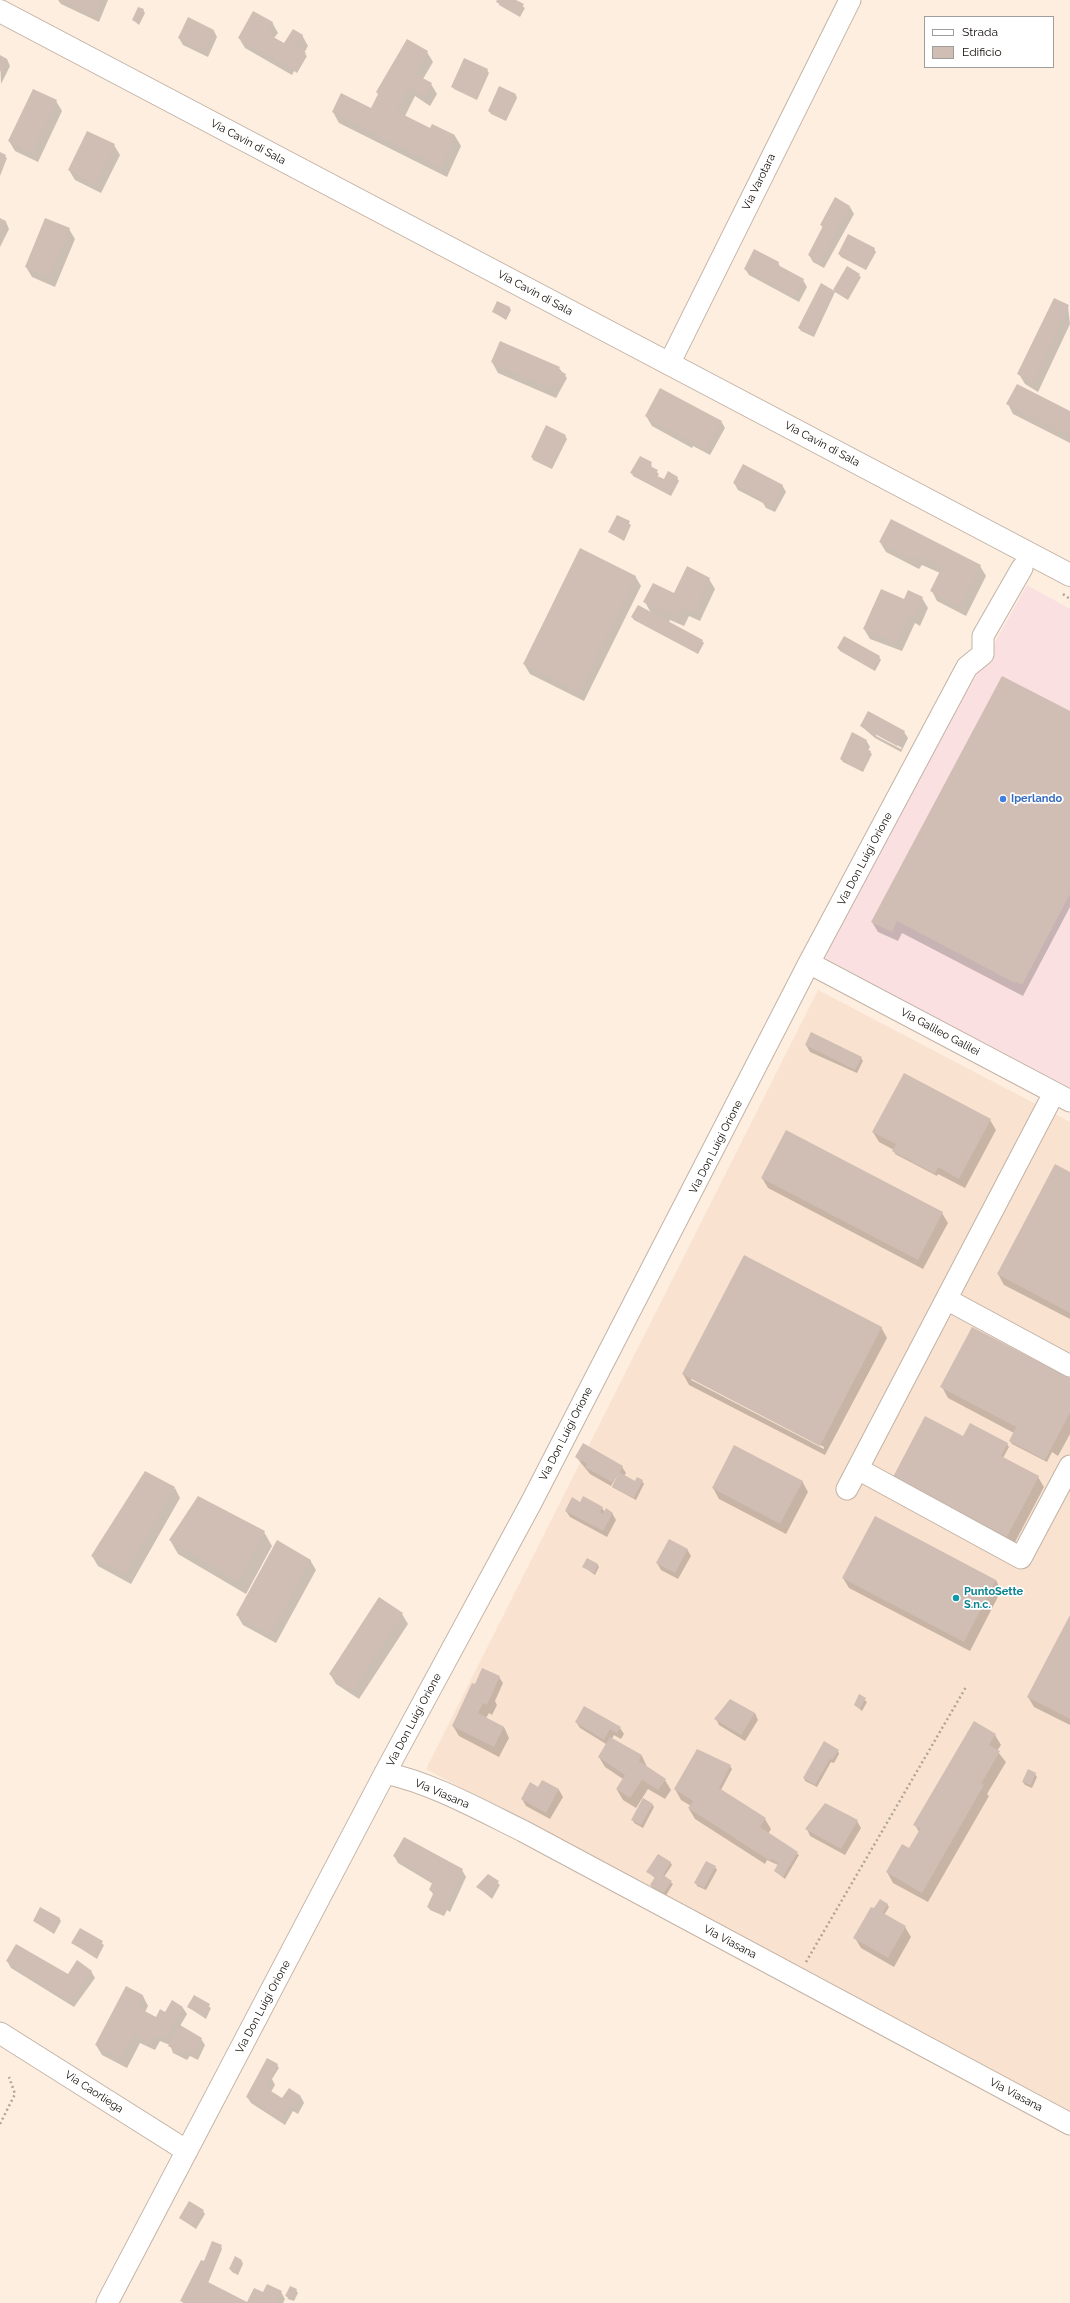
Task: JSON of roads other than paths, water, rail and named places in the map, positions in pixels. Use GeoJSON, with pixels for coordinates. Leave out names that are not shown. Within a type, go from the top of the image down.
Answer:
{"type":"FeatureCollection","features":[{"type":"Feature","properties":{"kind":"main road","name":"Via Cavin di Sala"},"geometry":{"type":"LineString","coordinates":[[0,11],[1070,575]]}},
{"type":"Feature","properties":{"kind":"street","name":"Via Varotara"},"geometry":{"type":"LineString","coordinates":[[669,364],[850,0]]}},
{"type":"Feature","properties":{"kind":"street","name":"Via Don Luigi Orione"},"geometry":{"type":"LineString","coordinates":[[107,2303],[385,1773],[531,1503],[809,963],[967,667],[983,654],[983,636],[1022,568]]}},
{"type":"Feature","properties":{"kind":"street","name":"Via Galileo Galilei"},"geometry":{"type":"LineString","coordinates":[[809,963],[1062,1097]]}},
{"type":"Feature","properties":{"kind":"street"},"geometry":{"type":"LineString","coordinates":[[847,1489],[948,1300],[1062,1097]]}},
{"type":"Feature","properties":{"kind":"street"},"geometry":{"type":"LineString","coordinates":[[948,1300],[1070,1366]]}},
{"type":"Feature","properties":{"kind":"street"},"geometry":{"type":"LineString","coordinates":[[858,1469],[1020,1558],[1070,1466]]}},
{"type":"Feature","properties":{"kind":"street","name":"Via Viasana"},"geometry":{"type":"LineString","coordinates":[[385,1773],[409,1779],[472,1806],[518,1828],[1070,2124]]}},
{"type":"Feature","properties":{"kind":"street","name":"Via Caorliega"},"geometry":{"type":"LineString","coordinates":[[0,2033],[188,2151]]}},
{"type":"Feature","properties":{"kind":"place","name":"Iperlando"},"geometry":{"type":"Point","coordinates":[1003,799]}},
{"type":"Feature","properties":{"kind":"place","name":"PuntoSette S.n.c."},"geometry":{"type":"Point","coordinates":[956,1598]}}]}
